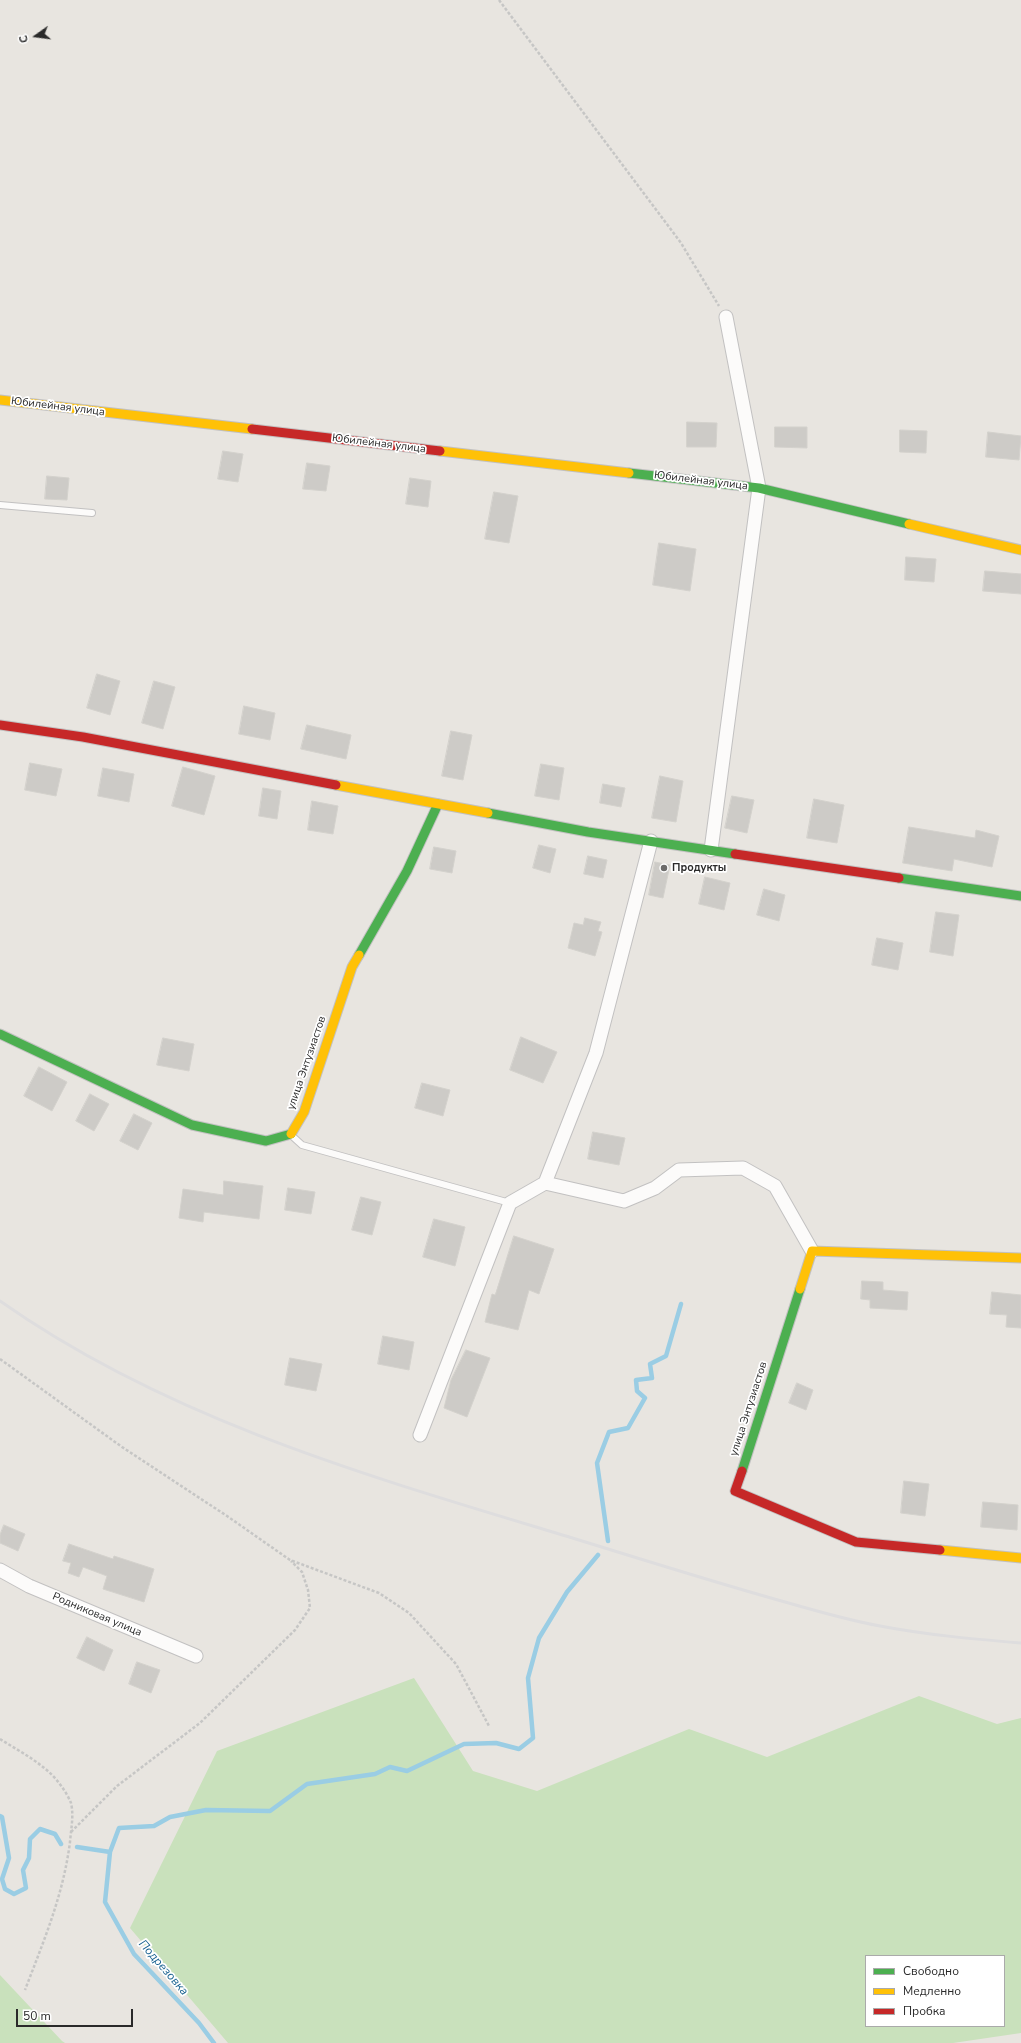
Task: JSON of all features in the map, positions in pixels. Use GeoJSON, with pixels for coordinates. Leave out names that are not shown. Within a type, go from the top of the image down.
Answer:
{"type":"FeatureCollection","features":[{"type":"Feature","properties":{"kind":"street","name":"Юбилейная улица"},"geometry":{"type":"LineString","coordinates":[[712,850],[759,488],[726,317]]}},
{"type":"Feature","properties":{"kind":"street","name":"Юбилейная улица"},"geometry":{"type":"LineString","coordinates":[[0,400],[759,488],[1021,550]]}},
{"type":"Feature","properties":{"kind":"street"},"geometry":{"type":"LineString","coordinates":[[0,725],[83,737],[588,832],[1021,896]]}},
{"type":"Feature","properties":{"kind":"street","name":"улица Энтузиастов"},"geometry":{"type":"LineString","coordinates":[[290,1135],[304,1112],[352,967],[407,871],[438,804]]}},
{"type":"Feature","properties":{"kind":"street"},"geometry":{"type":"LineString","coordinates":[[420,1435],[510,1202],[545,1182],[596,1053],[651,841]]}},
{"type":"Feature","properties":{"kind":"street"},"geometry":{"type":"LineString","coordinates":[[0,1034],[192,1125],[266,1141],[290,1135]]}},
{"type":"Feature","properties":{"kind":"street"},"geometry":{"type":"LineString","coordinates":[[545,1182],[624,1202],[655,1188],[679,1170],[743,1168],[775,1186],[812,1251],[1021,1258]]}},
{"type":"Feature","properties":{"kind":"street","name":"улица Энтузиастов"},"geometry":{"type":"LineString","coordinates":[[812,1251],[735,1491],[856,1542],[1021,1558]]}},
{"type":"Feature","properties":{"kind":"street","name":"Родниковая улица"},"geometry":{"type":"LineString","coordinates":[[0,1570],[29,1586],[196,1656]]}},
{"type":"Feature","properties":{"kind":"lane"},"geometry":{"type":"LineString","coordinates":[[0,506],[92,513]]}},
{"type":"Feature","properties":{"kind":"lane"},"geometry":{"type":"LineString","coordinates":[[290,1135],[302,1145],[510,1202]]}},
{"type":"Feature","properties":{"kind":"path"},"geometry":{"type":"LineString","coordinates":[[499,0],[681,243],[726,317]]}},
{"type":"Feature","properties":{"kind":"path"},"geometry":{"type":"LineString","coordinates":[[0,1359],[122,1447],[227,1516],[290,1560],[302,1572],[308,1590],[310,1608],[295,1630],[200,1723],[117,1786],[71,1832]]}},
{"type":"Feature","properties":{"kind":"path"},"geometry":{"type":"LineString","coordinates":[[290,1560],[380,1593],[409,1613],[456,1664],[489,1726]]}},
{"type":"Feature","properties":{"kind":"path"},"geometry":{"type":"LineString","coordinates":[[0,1739],[48,1770],[62,1787],[71,1802],[73,1824],[67,1863],[58,1901],[25,1990]]}},
{"type":"Feature","properties":{"kind":"green space"},"geometry":{"type":"Polygon","coordinates":[[[414,1678],[473,1771],[537,1791],[689,1729],[767,1757],[919,1696],[997,1724],[1021,1718],[1021,2033],[953,2043],[228,2043],[130,1928],[217,1751],[414,1678]]]}},
{"type":"Feature","properties":{"kind":"green space"},"geometry":{"type":"Polygon","coordinates":[[[0,1975],[62,2041],[65,2043],[0,2043],[0,1975]]]}},
{"type":"Feature","properties":{"kind":"building"},"geometry":{"type":"Polygon","coordinates":[[[687,422],[717,423],[716,447],[687,447],[687,422]]]}},
{"type":"Feature","properties":{"kind":"building"},"geometry":{"type":"Polygon","coordinates":[[[775,427],[807,427],[807,448],[775,447],[775,427]]]}},
{"type":"Feature","properties":{"kind":"building"},"geometry":{"type":"Polygon","coordinates":[[[900,430],[927,431],[926,453],[900,452],[900,430]]]}},
{"type":"Feature","properties":{"kind":"building"},"geometry":{"type":"Polygon","coordinates":[[[988,432],[1021,436],[1019,460],[986,457],[988,432]]]}},
{"type":"Feature","properties":{"kind":"building"},"geometry":{"type":"Polygon","coordinates":[[[223,451],[243,454],[238,482],[218,479],[223,451]]]}},
{"type":"Feature","properties":{"kind":"building"},"geometry":{"type":"Polygon","coordinates":[[[307,463],[330,466],[326,491],[303,489],[307,463]]]}},
{"type":"Feature","properties":{"kind":"building"},"geometry":{"type":"Polygon","coordinates":[[[47,476],[69,478],[67,500],[45,499],[47,476]]]}},
{"type":"Feature","properties":{"kind":"building"},"geometry":{"type":"Polygon","coordinates":[[[410,478],[431,481],[428,507],[406,504],[410,478]]]}},
{"type":"Feature","properties":{"kind":"building"},"geometry":{"type":"Polygon","coordinates":[[[494,492],[518,496],[509,543],[485,539],[494,492]]]}},
{"type":"Feature","properties":{"kind":"building"},"geometry":{"type":"Polygon","coordinates":[[[659,543],[696,549],[690,591],[653,585],[659,543]]]}},
{"type":"Feature","properties":{"kind":"building"},"geometry":{"type":"Polygon","coordinates":[[[906,557],[936,559],[934,582],[905,580],[906,557]]]}},
{"type":"Feature","properties":{"kind":"building"},"geometry":{"type":"Polygon","coordinates":[[[985,571],[1021,574],[1021,594],[983,591],[985,571]]]}},
{"type":"Feature","properties":{"kind":"building"},"geometry":{"type":"Polygon","coordinates":[[[97,674],[120,681],[110,715],[87,708],[97,674]]]}},
{"type":"Feature","properties":{"kind":"building"},"geometry":{"type":"Polygon","coordinates":[[[154,681],[175,687],[163,729],[142,723],[154,681]]]}},
{"type":"Feature","properties":{"kind":"building"},"geometry":{"type":"Polygon","coordinates":[[[244,706],[275,713],[270,740],[239,734],[244,706]]]}},
{"type":"Feature","properties":{"kind":"building"},"geometry":{"type":"Polygon","coordinates":[[[307,725],[351,735],[346,759],[301,749],[307,725]]]}},
{"type":"Feature","properties":{"kind":"building"},"geometry":{"type":"Polygon","coordinates":[[[451,731],[472,735],[463,780],[442,776],[451,731]]]}},
{"type":"Feature","properties":{"kind":"building"},"geometry":{"type":"Polygon","coordinates":[[[30,763],[62,769],[56,796],[25,790],[30,763]]]}},
{"type":"Feature","properties":{"kind":"building"},"geometry":{"type":"Polygon","coordinates":[[[541,764],[564,768],[559,800],[535,796],[541,764]]]}},
{"type":"Feature","properties":{"kind":"building"},"geometry":{"type":"Polygon","coordinates":[[[183,767],[215,776],[204,815],[172,806],[183,767]]]}},
{"type":"Feature","properties":{"kind":"building"},"geometry":{"type":"Polygon","coordinates":[[[103,768],[134,774],[129,802],[98,796],[103,768]]]}},
{"type":"Feature","properties":{"kind":"building"},"geometry":{"type":"Polygon","coordinates":[[[660,776],[683,781],[676,822],[652,818],[660,776]]]}},
{"type":"Feature","properties":{"kind":"building"},"geometry":{"type":"Polygon","coordinates":[[[603,784],[625,788],[621,807],[600,803],[603,784]]]}},
{"type":"Feature","properties":{"kind":"building"},"geometry":{"type":"Polygon","coordinates":[[[263,788],[281,791],[277,819],[259,816],[263,788]]]}},
{"type":"Feature","properties":{"kind":"building"},"geometry":{"type":"Polygon","coordinates":[[[732,796],[754,800],[747,833],[725,828],[732,796]]]}},
{"type":"Feature","properties":{"kind":"building"},"geometry":{"type":"Polygon","coordinates":[[[814,799],[844,805],[837,843],[807,838],[814,799]]]}},
{"type":"Feature","properties":{"kind":"building"},"geometry":{"type":"Polygon","coordinates":[[[312,801],[338,806],[333,834],[308,830],[312,801]]]}},
{"type":"Feature","properties":{"kind":"building"},"geometry":{"type":"Polygon","coordinates":[[[909,827],[975,838],[976,830],[999,836],[992,867],[954,859],[952,871],[903,863],[909,827]]]}},
{"type":"Feature","properties":{"kind":"building"},"geometry":{"type":"Polygon","coordinates":[[[539,845],[556,849],[550,873],[533,868],[539,845]]]}},
{"type":"Feature","properties":{"kind":"building"},"geometry":{"type":"Polygon","coordinates":[[[434,847],[456,851],[452,873],[430,869],[434,847]]]}},
{"type":"Feature","properties":{"kind":"building"},"geometry":{"type":"Polygon","coordinates":[[[588,856],[607,860],[603,878],[584,874],[588,856]]]}},
{"type":"Feature","properties":{"kind":"building"},"geometry":{"type":"Polygon","coordinates":[[[655,862],[670,865],[663,898],[649,895],[655,862]]]}},
{"type":"Feature","properties":{"kind":"building"},"geometry":{"type":"Polygon","coordinates":[[[705,877],[730,883],[724,910],[699,904],[705,877]]]}},
{"type":"Feature","properties":{"kind":"building"},"geometry":{"type":"Polygon","coordinates":[[[764,889],[785,895],[779,921],[757,915],[764,889]]]}},
{"type":"Feature","properties":{"kind":"building"},"geometry":{"type":"Polygon","coordinates":[[[936,912],[959,915],[953,956],[930,952],[936,912]]]}},
{"type":"Feature","properties":{"kind":"building"},"geometry":{"type":"Polygon","coordinates":[[[585,918],[601,922],[598,931],[602,932],[595,956],[568,948],[574,923],[583,925],[585,918]]]}},
{"type":"Feature","properties":{"kind":"building"},"geometry":{"type":"Polygon","coordinates":[[[877,938],[903,943],[898,970],[872,965],[877,938]]]}},
{"type":"Feature","properties":{"kind":"building"},"geometry":{"type":"Polygon","coordinates":[[[521,1037],[557,1052],[543,1083],[510,1070],[521,1037]]]}},
{"type":"Feature","properties":{"kind":"building"},"geometry":{"type":"Polygon","coordinates":[[[163,1038],[194,1044],[189,1071],[157,1065],[163,1038]]]}},
{"type":"Feature","properties":{"kind":"building"},"geometry":{"type":"Polygon","coordinates":[[[39,1067],[67,1082],[52,1111],[24,1096],[39,1067]]]}},
{"type":"Feature","properties":{"kind":"building"},"geometry":{"type":"Polygon","coordinates":[[[422,1083],[450,1090],[443,1116],[415,1108],[422,1083]]]}},
{"type":"Feature","properties":{"kind":"building"},"geometry":{"type":"Polygon","coordinates":[[[90,1094],[109,1104],[94,1131],[76,1121],[90,1094]]]}},
{"type":"Feature","properties":{"kind":"building"},"geometry":{"type":"Polygon","coordinates":[[[134,1114],[152,1123],[138,1150],[120,1141],[134,1114]]]}},
{"type":"Feature","properties":{"kind":"building"},"geometry":{"type":"Polygon","coordinates":[[[593,1132],[625,1138],[619,1165],[588,1159],[593,1132]]]}},
{"type":"Feature","properties":{"kind":"building"},"geometry":{"type":"Polygon","coordinates":[[[224,1181],[263,1186],[259,1219],[204,1212],[203,1222],[179,1218],[183,1189],[223,1195],[224,1181]]]}},
{"type":"Feature","properties":{"kind":"building"},"geometry":{"type":"Polygon","coordinates":[[[288,1188],[315,1192],[311,1214],[285,1210],[288,1188]]]}},
{"type":"Feature","properties":{"kind":"building"},"geometry":{"type":"Polygon","coordinates":[[[361,1197],[381,1202],[372,1235],[352,1230],[361,1197]]]}},
{"type":"Feature","properties":{"kind":"building"},"geometry":{"type":"Polygon","coordinates":[[[434,1219],[465,1227],[455,1266],[423,1257],[434,1219]]]}},
{"type":"Feature","properties":{"kind":"building"},"geometry":{"type":"Polygon","coordinates":[[[514,1236],[554,1249],[539,1294],[529,1290],[518,1330],[485,1322],[492,1294],[495,1295],[514,1236]]]}},
{"type":"Feature","properties":{"kind":"building"},"geometry":{"type":"Polygon","coordinates":[[[862,1281],[883,1282],[883,1290],[908,1292],[907,1310],[870,1308],[870,1300],[861,1299],[862,1281]]]}},
{"type":"Feature","properties":{"kind":"building"},"geometry":{"type":"Polygon","coordinates":[[[992,1292],[1021,1295],[1021,1328],[1006,1327],[1007,1315],[990,1314],[992,1292]]]}},
{"type":"Feature","properties":{"kind":"building"},"geometry":{"type":"Polygon","coordinates":[[[383,1336],[414,1342],[409,1370],[378,1364],[383,1336]]]}},
{"type":"Feature","properties":{"kind":"building"},"geometry":{"type":"Polygon","coordinates":[[[466,1350],[490,1358],[467,1417],[444,1408],[451,1380],[466,1350]]]}},
{"type":"Feature","properties":{"kind":"building"},"geometry":{"type":"Polygon","coordinates":[[[290,1358],[322,1364],[316,1391],[285,1385],[290,1358]]]}},
{"type":"Feature","properties":{"kind":"building"},"geometry":{"type":"Polygon","coordinates":[[[797,1383],[813,1390],[806,1410],[789,1403],[797,1383]]]}},
{"type":"Feature","properties":{"kind":"building"},"geometry":{"type":"Polygon","coordinates":[[[904,1481],[929,1484],[925,1516],[901,1513],[904,1481]]]}},
{"type":"Feature","properties":{"kind":"building"},"geometry":{"type":"Polygon","coordinates":[[[983,1502],[1018,1505],[1017,1530],[981,1527],[983,1502]]]}},
{"type":"Feature","properties":{"kind":"building"},"geometry":{"type":"Polygon","coordinates":[[[4,1525],[25,1534],[18,1551],[0,1543],[0,1535],[4,1525]]]}},
{"type":"Feature","properties":{"kind":"building"},"geometry":{"type":"Polygon","coordinates":[[[69,1544],[113,1559],[114,1556],[154,1569],[144,1602],[103,1589],[107,1576],[83,1567],[79,1577],[68,1573],[71,1563],[63,1561],[69,1544]]]}},
{"type":"Feature","properties":{"kind":"building"},"geometry":{"type":"Polygon","coordinates":[[[87,1637],[113,1650],[104,1671],[77,1658],[87,1637]]]}},
{"type":"Feature","properties":{"kind":"building"},"geometry":{"type":"Polygon","coordinates":[[[137,1662],[160,1670],[151,1693],[129,1684],[137,1662]]]}},
{"type":"Feature","properties":{"kind":"waterway"},"geometry":{"type":"LineString","coordinates":[[608,1541],[597,1463],[609,1432],[628,1428],[645,1398],[637,1391],[636,1380],[652,1378],[650,1364],[666,1356],[681,1304]]}},
{"type":"Feature","properties":{"kind":"waterway"},"geometry":{"type":"LineString","coordinates":[[77,1847],[110,1852],[119,1828],[154,1826],[170,1817],[206,1810],[270,1811],[307,1784],[375,1774],[390,1767],[407,1771],[464,1744],[496,1743],[519,1749],[533,1738],[528,1678],[539,1638],[567,1592],[598,1555]]}},
{"type":"Feature","properties":{"kind":"waterway","name":"Подрезовка"},"geometry":{"type":"LineString","coordinates":[[0,1816],[2,1817],[9,1858],[2,1879],[5,1889],[14,1894],[26,1888],[23,1870],[29,1858],[30,1839],[40,1829],[55,1834],[61,1844]]}},
{"type":"Feature","properties":{"kind":"waterway","name":"Подрезовка"},"geometry":{"type":"LineString","coordinates":[[110,1852],[105,1902],[134,1954],[199,2023],[214,2043]]}},
{"type":"Feature","properties":{"kind":"railway"},"geometry":{"type":"LineString","coordinates":[[0,1301],[64,1342],[130,1378],[198,1411],[339,1465],[411,1489],[686,1573],[836,1616],[915,1632],[1021,1643]]}},
{"type":"Feature","properties":{"kind":"traffic: fast"},"geometry":{"type":"LineString","coordinates":[[629,473],[759,488],[909,524]]}},
{"type":"Feature","properties":{"kind":"traffic: fast"},"geometry":{"type":"LineString","coordinates":[[359,955],[407,871],[438,804]]}},
{"type":"Feature","properties":{"kind":"traffic: fast"},"geometry":{"type":"LineString","coordinates":[[488,813],[588,832],[735,854]]}},
{"type":"Feature","properties":{"kind":"traffic: fast"},"geometry":{"type":"LineString","coordinates":[[899,878],[1021,896]]}},
{"type":"Feature","properties":{"kind":"traffic: fast"},"geometry":{"type":"LineString","coordinates":[[0,1034],[192,1125],[266,1141],[291,1134]]}},
{"type":"Feature","properties":{"kind":"traffic: fast"},"geometry":{"type":"LineString","coordinates":[[742,1471],[800,1289]]}},
{"type":"Feature","properties":{"kind":"traffic: slow"},"geometry":{"type":"LineString","coordinates":[[0,400],[252,429]]}},
{"type":"Feature","properties":{"kind":"traffic: slow"},"geometry":{"type":"LineString","coordinates":[[440,451],[629,473]]}},
{"type":"Feature","properties":{"kind":"traffic: slow"},"geometry":{"type":"LineString","coordinates":[[909,524],[1021,550]]}},
{"type":"Feature","properties":{"kind":"traffic: slow"},"geometry":{"type":"LineString","coordinates":[[336,785],[488,813]]}},
{"type":"Feature","properties":{"kind":"traffic: slow"},"geometry":{"type":"LineString","coordinates":[[291,1134],[304,1112],[352,967],[359,955]]}},
{"type":"Feature","properties":{"kind":"traffic: slow"},"geometry":{"type":"LineString","coordinates":[[800,1289],[812,1251],[1021,1258]]}},
{"type":"Feature","properties":{"kind":"traffic: slow"},"geometry":{"type":"LineString","coordinates":[[940,1550],[1021,1558]]}},
{"type":"Feature","properties":{"kind":"traffic: jam"},"geometry":{"type":"LineString","coordinates":[[252,429],[440,451]]}},
{"type":"Feature","properties":{"kind":"traffic: jam"},"geometry":{"type":"LineString","coordinates":[[0,725],[83,737],[336,785]]}},
{"type":"Feature","properties":{"kind":"traffic: jam"},"geometry":{"type":"LineString","coordinates":[[735,854],[899,878]]}},
{"type":"Feature","properties":{"kind":"traffic: jam"},"geometry":{"type":"LineString","coordinates":[[742,1471],[735,1491],[856,1542],[940,1550]]}},
{"type":"Feature","properties":{"kind":"place","name":"Продукты"},"geometry":{"type":"Point","coordinates":[664,868]}}]}
